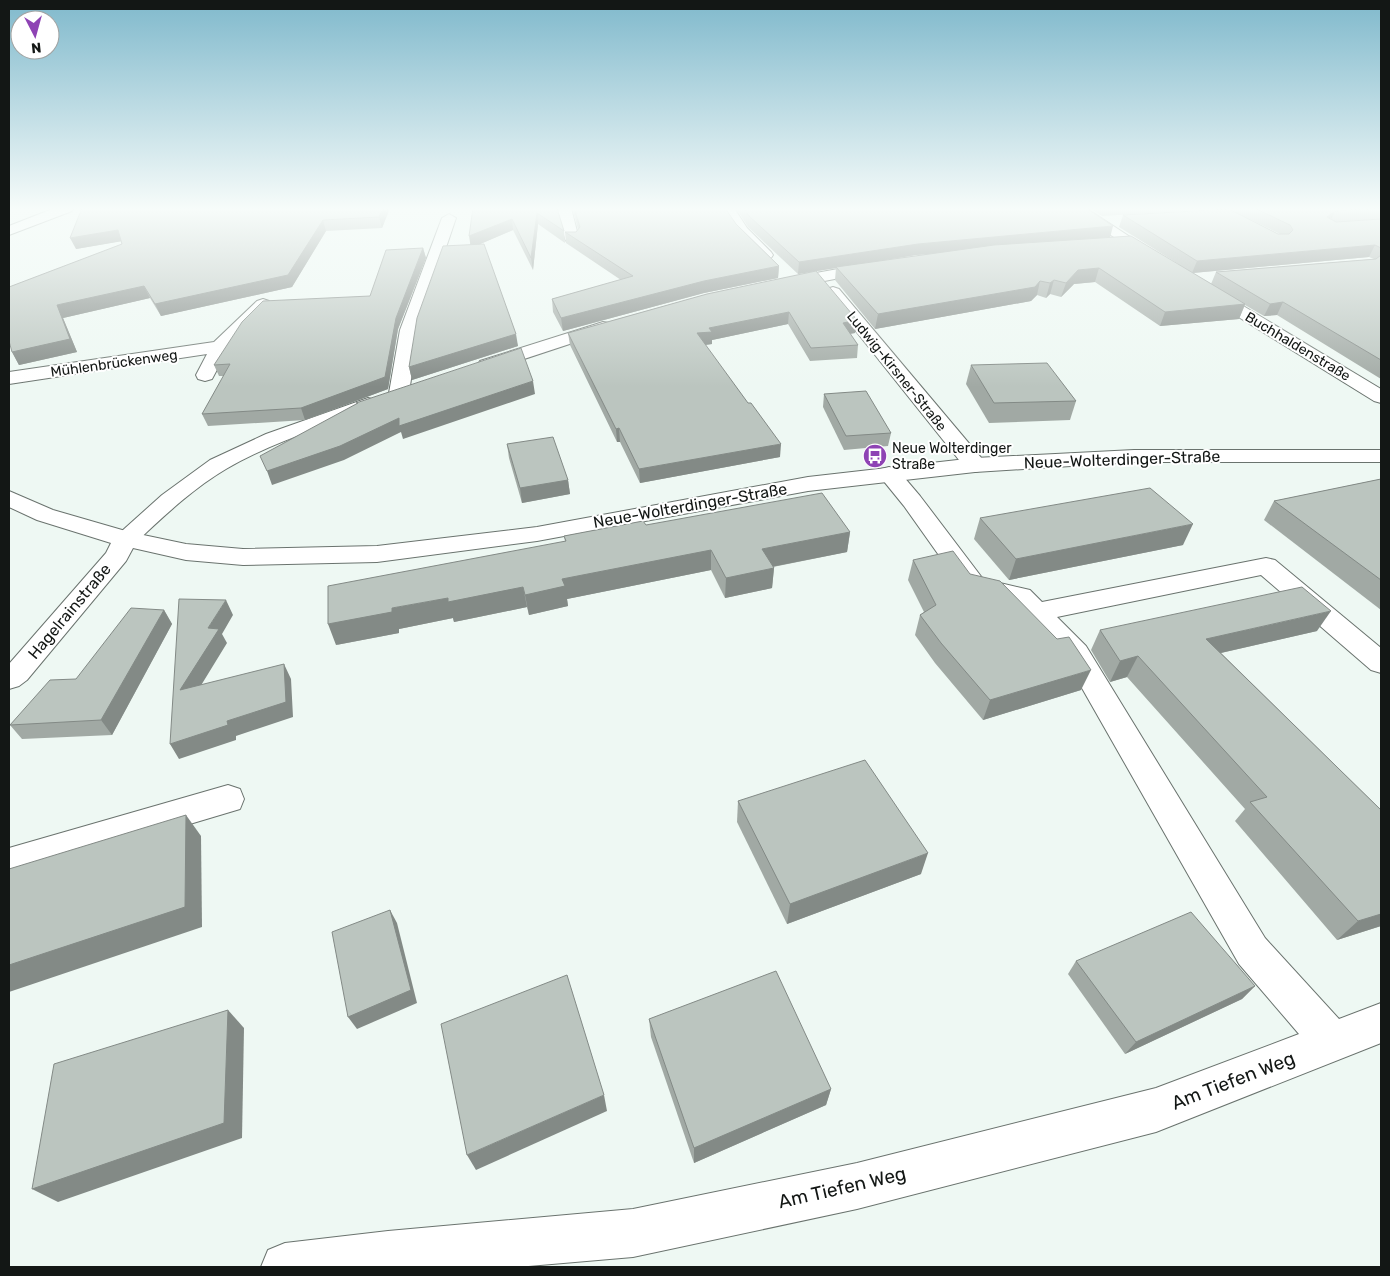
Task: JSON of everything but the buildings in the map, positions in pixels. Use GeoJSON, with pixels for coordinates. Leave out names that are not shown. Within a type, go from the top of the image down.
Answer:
{"type":"FeatureCollection","features":[{"type":"Feature","properties":{"kind":"street"},"geometry":{"type":"LineString","coordinates":[[399,393],[409,330],[431,268]]}},
{"type":"Feature","properties":{"kind":"street"},"geometry":{"type":"LineString","coordinates":[[779,268],[794,282]]}},
{"type":"Feature","properties":{"kind":"street"},"geometry":{"type":"LineString","coordinates":[[767,287],[874,268]]}},
{"type":"Feature","properties":{"kind":"street","name":"Ludwig-Kirsner-Straße"},"geometry":{"type":"LineString","coordinates":[[820,276],[975,465]]}},
{"type":"Feature","properties":{"kind":"street","name":"Buchhaldenstraße"},"geometry":{"type":"LineString","coordinates":[[1217,277],[1198,282],[1381,397]]}},
{"type":"Feature","properties":{"kind":"street"},"geometry":{"type":"LineString","coordinates":[[205,375],[220,347],[262,304]]}},
{"type":"Feature","properties":{"kind":"street"},"geometry":{"type":"LineString","coordinates":[[475,368],[616,324]]}},
{"type":"Feature","properties":{"kind":"street","name":"Mühlenbrückenweg"},"geometry":{"type":"LineString","coordinates":[[9,378],[220,347]]}},
{"type":"Feature","properties":{"kind":"street"},"geometry":{"type":"LineString","coordinates":[[125,539],[185,487],[218,465],[258,446],[315,423],[418,387]]}},
{"type":"Feature","properties":{"kind":"street","name":"Neue-Wolterdinger-Straße"},"geometry":{"type":"LineString","coordinates":[[9,498],[45,515],[125,539],[186,552],[242,557],[377,554],[537,534],[808,484],[975,465],[1134,456],[1381,456]]}},
{"type":"Feature","properties":{"kind":"street"},"geometry":{"type":"LineString","coordinates":[[889,474],[912,501],[974,586],[1021,596],[1076,653],[1252,952],[1332,1042]]}},
{"type":"Feature","properties":{"kind":"street","name":"Hagelrainstraße"},"geometry":{"type":"LineString","coordinates":[[9,679],[17,673],[117,556],[125,539]]}},
{"type":"Feature","properties":{"kind":"street"},"geometry":{"type":"LineString","coordinates":[[1037,612],[1266,566],[1381,663]]}},
{"type":"Feature","properties":{"kind":"street"},"geometry":{"type":"LineString","coordinates":[[9,863],[228,799]]}},
{"type":"Feature","properties":{"kind":"street","name":"Am Tiefen Weg"},"geometry":{"type":"LineString","coordinates":[[285,1267],[388,1261],[633,1233],[857,1186],[1156,1110],[1381,1023]]}},
{"type":"Feature","properties":{"kind":"place","name":"Neue Wolterdinger Straße"},"geometry":{"type":"Point","coordinates":[875,456]}}]}
